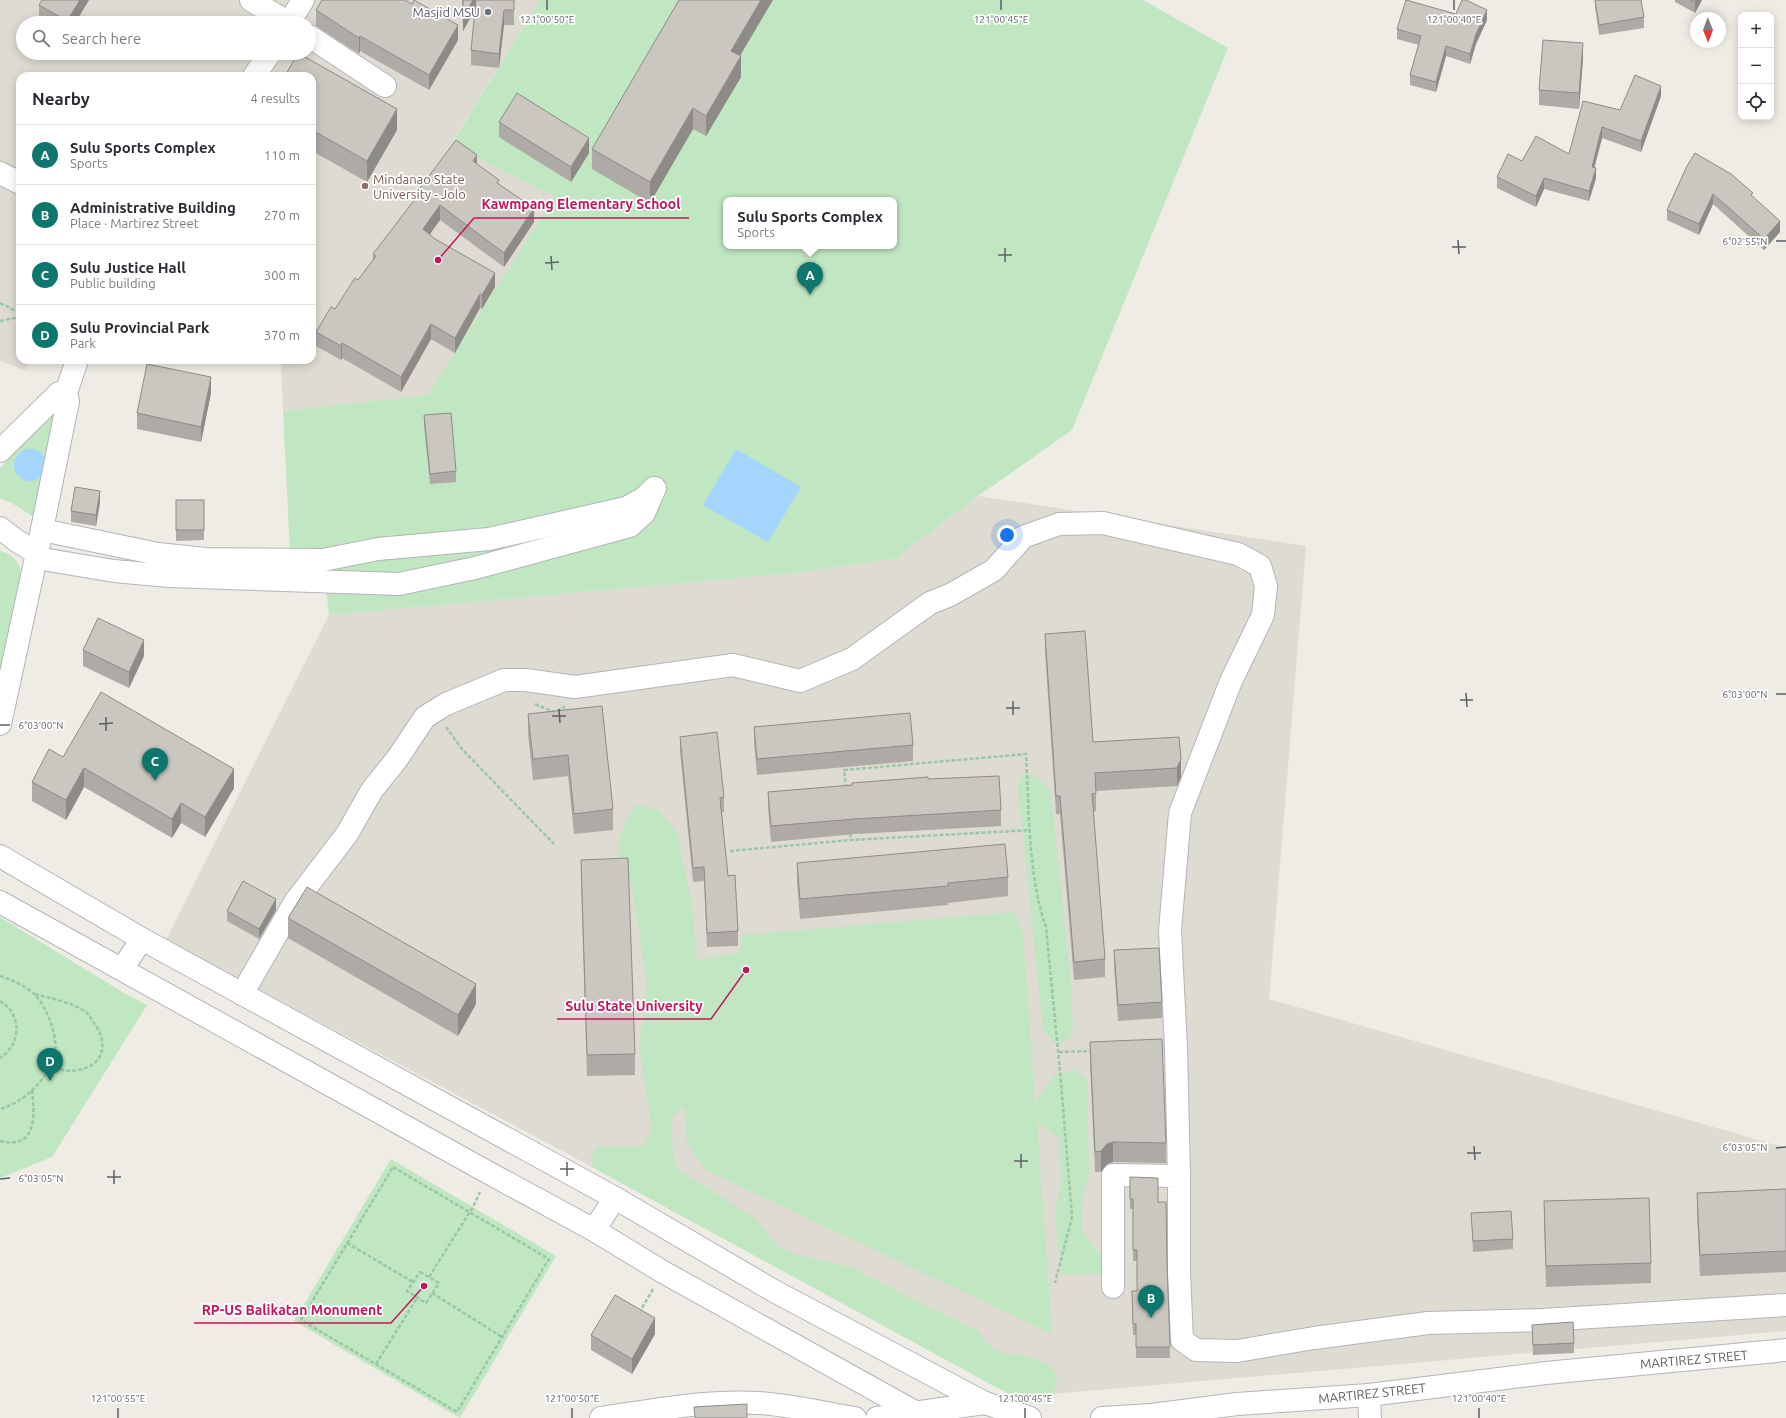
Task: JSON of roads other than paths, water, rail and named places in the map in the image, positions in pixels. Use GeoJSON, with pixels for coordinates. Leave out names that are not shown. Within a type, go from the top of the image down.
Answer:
{"type":"FeatureCollection","features":[{"type":"Feature","properties":{"kind":"street"},"geometry":{"type":"LineString","coordinates":[[251,0],[277,16]]}},
{"type":"Feature","properties":{"kind":"street"},"geometry":{"type":"LineString","coordinates":[[293,16],[303,0]]}},
{"type":"Feature","properties":{"kind":"street"},"geometry":{"type":"LineString","coordinates":[[316,41],[385,86]]}},
{"type":"Feature","properties":{"kind":"street"},"geometry":{"type":"LineString","coordinates":[[257,72],[265,60]]}},
{"type":"Feature","properties":{"kind":"street"},"geometry":{"type":"LineString","coordinates":[[0,173],[16,181]]}},
{"type":"Feature","properties":{"kind":"street"},"geometry":{"type":"LineString","coordinates":[[0,724],[37,556],[68,401],[66,393],[76,364]]}},
{"type":"Feature","properties":{"kind":"street"},"geometry":{"type":"LineString","coordinates":[[0,451],[59,393],[66,393]]}},
{"type":"Feature","properties":{"kind":"street"},"geometry":{"type":"LineString","coordinates":[[0,528],[37,556],[114,571],[169,576],[399,584],[482,566],[630,526],[644,513],[655,488],[644,498],[626,508],[489,539],[378,549],[323,560],[206,559],[158,554],[42,530]]}},
{"type":"Feature","properties":{"kind":"street"},"geometry":{"type":"LineString","coordinates":[[242,994],[295,902],[346,834],[372,790],[396,759],[425,717],[446,704],[504,680],[526,680],[575,687],[733,665],[800,681],[852,659],[930,603],[950,595],[994,570],[1023,537],[1059,524],[1103,524],[1238,554],[1260,566],[1266,586],[1262,615],[1231,681],[1180,813],[1170,931],[1176,1046],[1179,1176],[1179,1273],[1182,1340],[1196,1350],[1237,1351],[1314,1338],[1428,1323],[1543,1320],[1786,1305]]}},
{"type":"Feature","properties":{"kind":"street"},"geometry":{"type":"LineString","coordinates":[[478,540],[482,566]]}},
{"type":"Feature","properties":{"kind":"street"},"geometry":{"type":"LineString","coordinates":[[0,856],[142,939],[614,1198],[774,1291],[985,1403],[1030,1418]]}},
{"type":"Feature","properties":{"kind":"street"},"geometry":{"type":"LineString","coordinates":[[0,902],[594,1230],[663,1272],[922,1415]]}},
{"type":"Feature","properties":{"kind":"street"},"geometry":{"type":"LineString","coordinates":[[122,969],[142,939]]}},
{"type":"Feature","properties":{"kind":"street"},"geometry":{"type":"LineString","coordinates":[[1113,1288],[1113,1175],[1179,1176]]}},
{"type":"Feature","properties":{"kind":"street"},"geometry":{"type":"LineString","coordinates":[[594,1230],[614,1198]]}},
{"type":"Feature","properties":{"kind":"street","name":"MARTIREZ STREET"},"geometry":{"type":"LineString","coordinates":[[1102,1418],[1152,1416],[1237,1404],[1369,1395],[1546,1373],[1786,1350]]}},
{"type":"Feature","properties":{"kind":"street"},"geometry":{"type":"LineString","coordinates":[[1369,1395],[1370,1418]]}},
{"type":"Feature","properties":{"kind":"street"},"geometry":{"type":"LineString","coordinates":[[601,1418],[690,1404],[729,1402],[760,1403],[855,1418]]}},
{"type":"Feature","properties":{"kind":"street"},"geometry":{"type":"LineString","coordinates":[[877,1418],[922,1415],[985,1403]]}},
{"type":"Feature","properties":{"kind":"water"},"geometry":{"type":"Polygon","coordinates":[[[30,449],[41,454],[46,465],[41,476],[30,481],[19,476],[14,465],[19,454],[30,449]]]}},
{"type":"Feature","properties":{"kind":"water"},"geometry":{"type":"Polygon","coordinates":[[[736,449],[801,487],[768,542],[703,505],[736,449]]]}},
{"type":"Feature","properties":{"kind":"place","name":"Masjid MSU"},"geometry":{"type":"Point","coordinates":[488,12]}},
{"type":"Feature","properties":{"kind":"place","name":"Mindanao State University - Jolo"},"geometry":{"type":"Point","coordinates":[365,186]}},
{"type":"Feature","properties":{"kind":"place","name":"Kawmpang Elementary School"},"geometry":{"type":"Point","coordinates":[438,260]}},
{"type":"Feature","properties":{"kind":"place","name":"Sulu Sports Complex"},"geometry":{"type":"Point","coordinates":[810,295]}},
{"type":"Feature","properties":{"kind":"place","name":"Sulu Justice Hall"},"geometry":{"type":"Point","coordinates":[155,781]}},
{"type":"Feature","properties":{"kind":"place","name":"Sulu State University"},"geometry":{"type":"Point","coordinates":[746,970]}},
{"type":"Feature","properties":{"kind":"place","name":"Sulu Provincial Park"},"geometry":{"type":"Point","coordinates":[50,1081]}},
{"type":"Feature","properties":{"kind":"place","name":"RP-US Balikatan Monument"},"geometry":{"type":"Point","coordinates":[424,1286]}},
{"type":"Feature","properties":{"kind":"place","name":"Administrative Building"},"geometry":{"type":"Point","coordinates":[1151,1318]}}]}
